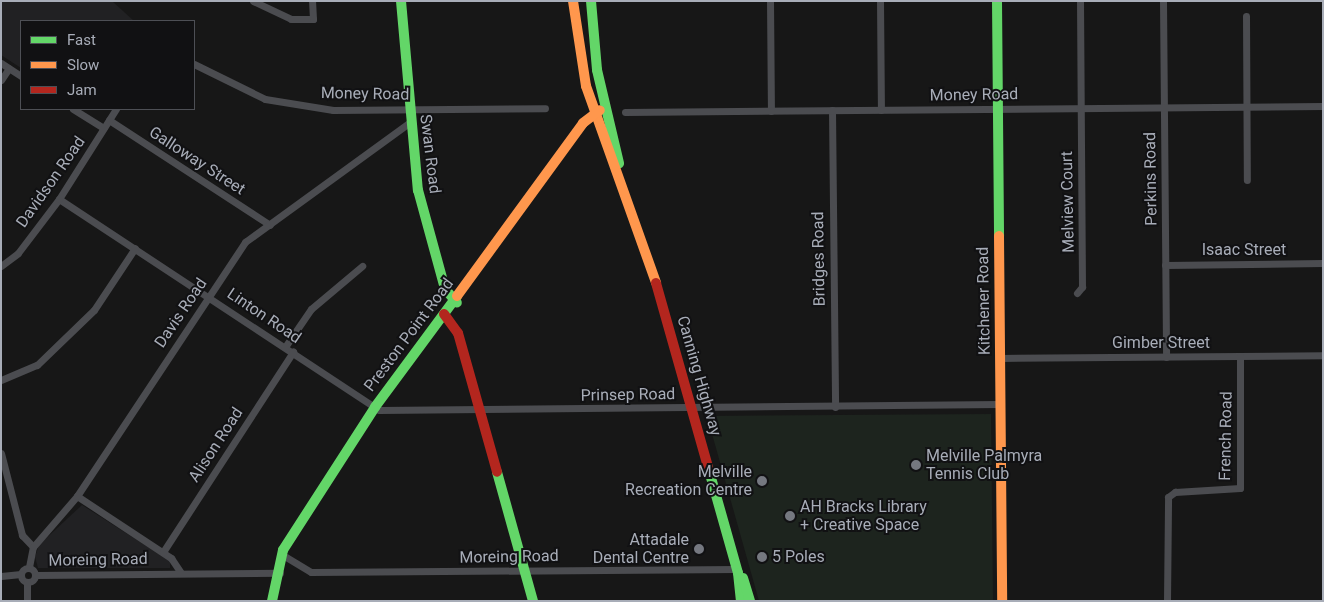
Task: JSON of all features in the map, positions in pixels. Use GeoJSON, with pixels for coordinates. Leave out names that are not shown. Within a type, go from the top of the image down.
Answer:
{"type":"FeatureCollection","features":[{"type":"Feature","properties":{"kind":"main road","name":"Swan Road"},"geometry":{"type":"LineString","coordinates":[[402,1],[410,122],[418,190],[443,284],[455,301]]}},
{"type":"Feature","properties":{"kind":"main road","name":"Canning Highway"},"geometry":{"type":"LineString","coordinates":[[573,1],[579,59],[596,117],[623,190],[694,408],[737,571],[741,601]]}},
{"type":"Feature","properties":{"kind":"main road","name":"Canning Highway"},"geometry":{"type":"LineString","coordinates":[[591,1],[595,56],[605,112],[623,190]]}},
{"type":"Feature","properties":{"kind":"main road","name":"Kitchener Road"},"geometry":{"type":"LineString","coordinates":[[997,1],[1002,601]]}},
{"type":"Feature","properties":{"kind":"main road"},"geometry":{"type":"LineString","coordinates":[[579,59],[595,56]]}},
{"type":"Feature","properties":{"kind":"main road","name":"Preston Point Road"},"geometry":{"type":"LineString","coordinates":[[272,601],[287,544],[377,408],[455,301],[596,117],[605,112]]}},
{"type":"Feature","properties":{"kind":"main road"},"geometry":{"type":"LineString","coordinates":[[445,316],[456,328],[533,601]]}},
{"type":"Feature","properties":{"kind":"main road","name":"Preston Point Road"},"geometry":{"type":"LineString","coordinates":[[276,601],[278,573],[286,556],[377,408]]}},
{"type":"Feature","properties":{"kind":"main road","name":"Canning Highway"},"geometry":{"type":"LineString","coordinates":[[737,571],[750,601]]}},
{"type":"Feature","properties":{"kind":"street"},"geometry":{"type":"LineString","coordinates":[[252,1],[291,19],[313,19],[312,1]]}},
{"type":"Feature","properties":{"kind":"street"},"geometry":{"type":"LineString","coordinates":[[770,1],[771,111]]}},
{"type":"Feature","properties":{"kind":"street"},"geometry":{"type":"LineString","coordinates":[[880,1],[881,110]]}},
{"type":"Feature","properties":{"kind":"street","name":"Melview Court"},"geometry":{"type":"LineString","coordinates":[[1077,293],[1082,287],[1080,1]]}},
{"type":"Feature","properties":{"kind":"street","name":"Perkins Road"},"geometry":{"type":"LineString","coordinates":[[1163,1],[1166,357]]}},
{"type":"Feature","properties":{"kind":"street"},"geometry":{"type":"LineString","coordinates":[[1246,16],[1247,180]]}},
{"type":"Feature","properties":{"kind":"street"},"geometry":{"type":"LineString","coordinates":[[1,63],[20,75]]}},
{"type":"Feature","properties":{"kind":"street","name":"Money Road"},"geometry":{"type":"LineString","coordinates":[[195,64],[265,99],[333,110],[545,108]]}},
{"type":"Feature","properties":{"kind":"street"},"geometry":{"type":"LineString","coordinates":[[1,80],[9,68]]}},
{"type":"Feature","properties":{"kind":"street","name":"Money Road"},"geometry":{"type":"LineString","coordinates":[[625,112],[1323,106]]}},
{"type":"Feature","properties":{"kind":"street"},"geometry":{"type":"LineString","coordinates":[[75,110],[104,128]]}},
{"type":"Feature","properties":{"kind":"street","name":"Davidson Road"},"geometry":{"type":"LineString","coordinates":[[1,266],[18,252],[59,199],[115,110]]}},
{"type":"Feature","properties":{"kind":"street","name":"Bridges Road"},"geometry":{"type":"LineString","coordinates":[[832,110],[835,407]]}},
{"type":"Feature","properties":{"kind":"street","name":"Galloway Street"},"geometry":{"type":"LineString","coordinates":[[109,120],[270,224]]}},
{"type":"Feature","properties":{"kind":"street","name":"Davis Road"},"geometry":{"type":"LineString","coordinates":[[29,567],[33,547],[77,496],[245,242],[410,122]]}},
{"type":"Feature","properties":{"kind":"street","name":"Linton Road"},"geometry":{"type":"LineString","coordinates":[[59,199],[377,408]]}},
{"type":"Feature","properties":{"kind":"street"},"geometry":{"type":"LineString","coordinates":[[1,380],[37,365],[94,310],[135,248]]}},
{"type":"Feature","properties":{"kind":"street","name":"Isaac Street"},"geometry":{"type":"LineString","coordinates":[[1165,265],[1323,263]]}},
{"type":"Feature","properties":{"kind":"street"},"geometry":{"type":"LineString","coordinates":[[285,347],[311,309],[362,266]]}},
{"type":"Feature","properties":{"kind":"street","name":"Alison Road"},"geometry":{"type":"LineString","coordinates":[[163,552],[293,352]]}},
{"type":"Feature","properties":{"kind":"street","name":"Gimber Street"},"geometry":{"type":"LineString","coordinates":[[1000,358],[1323,355]]}},
{"type":"Feature","properties":{"kind":"street","name":"French Road"},"geometry":{"type":"LineString","coordinates":[[1168,601],[1168,497],[1175,492],[1240,488],[1240,356]]}},
{"type":"Feature","properties":{"kind":"street","name":"Prinsep Road"},"geometry":{"type":"LineString","coordinates":[[377,408],[480,411],[1000,404]]}},
{"type":"Feature","properties":{"kind":"street"},"geometry":{"type":"LineString","coordinates":[[1,453],[22,535],[33,547]]}},
{"type":"Feature","properties":{"kind":"street"},"geometry":{"type":"LineString","coordinates":[[77,496],[163,552],[181,573]]}},
{"type":"Feature","properties":{"kind":"street","name":"Moreing Road"},"geometry":{"type":"LineString","coordinates":[[286,556],[311,572],[737,571]]}},
{"type":"Feature","properties":{"kind":"street","name":"Moreing Road"},"geometry":{"type":"LineString","coordinates":[[21,574],[29,567],[36,575]]}},
{"type":"Feature","properties":{"kind":"street","name":"Moreing Road"},"geometry":{"type":"LineString","coordinates":[[27,582],[36,575],[278,573]]}},
{"type":"Feature","properties":{"kind":"street"},"geometry":{"type":"LineString","coordinates":[[1,576],[21,574],[27,582],[27,601]]}},
{"type":"Feature","properties":{"kind":"shaded area"},"geometry":{"type":"Polygon","coordinates":[[[1,1],[112,1],[133,20],[20,20],[20,67],[1,55],[1,1]]]}},
{"type":"Feature","properties":{"kind":"shaded area"},"geometry":{"type":"Polygon","coordinates":[[[991,414],[993,601],[759,601],[707,416],[991,414]]]}},
{"type":"Feature","properties":{"kind":"shaded area"},"geometry":{"type":"Polygon","coordinates":[[[82,505],[170,561],[170,568],[38,568],[35,557],[39,545],[82,505]]]}},
{"type":"Feature","properties":{"kind":"traffic: fast"},"geometry":{"type":"LineString","coordinates":[[401,1],[418,190],[445,289],[457,303]]}},
{"type":"Feature","properties":{"kind":"traffic: fast"},"geometry":{"type":"LineString","coordinates":[[591,1],[597,70],[619,163]]}},
{"type":"Feature","properties":{"kind":"traffic: fast"},"geometry":{"type":"LineString","coordinates":[[997,1],[999,236]]}},
{"type":"Feature","properties":{"kind":"traffic: fast"},"geometry":{"type":"LineString","coordinates":[[272,601],[283,550],[375,407],[457,296]]}},
{"type":"Feature","properties":{"kind":"traffic: fast"},"geometry":{"type":"LineString","coordinates":[[708,467],[738,573],[741,601]]}},
{"type":"Feature","properties":{"kind":"traffic: fast"},"geometry":{"type":"LineString","coordinates":[[497,472],[533,601]]}},
{"type":"Feature","properties":{"kind":"traffic: fast"},"geometry":{"type":"LineString","coordinates":[[743,578],[750,601]]}},
{"type":"Feature","properties":{"kind":"traffic: slow"},"geometry":{"type":"LineString","coordinates":[[573,1],[586,86],[656,283]]}},
{"type":"Feature","properties":{"kind":"traffic: slow"},"geometry":{"type":"LineString","coordinates":[[457,296],[583,123],[600,110]]}},
{"type":"Feature","properties":{"kind":"traffic: slow"},"geometry":{"type":"LineString","coordinates":[[999,236],[1002,601]]}},
{"type":"Feature","properties":{"kind":"traffic: jam"},"geometry":{"type":"LineString","coordinates":[[656,283],[708,467]]}},
{"type":"Feature","properties":{"kind":"traffic: jam"},"geometry":{"type":"LineString","coordinates":[[444,314],[458,333],[497,472]]}},
{"type":"Feature","properties":{"kind":"place","name":"Melville Palmyra Tennis Club"},"geometry":{"type":"Point","coordinates":[916,465]}},
{"type":"Feature","properties":{"kind":"place","name":"Melville Recreation Centre"},"geometry":{"type":"Point","coordinates":[762,481]}},
{"type":"Feature","properties":{"kind":"place","name":"AH Bracks Library + Creative Space"},"geometry":{"type":"Point","coordinates":[790,516]}},
{"type":"Feature","properties":{"kind":"place","name":"Attadale Dental Centre"},"geometry":{"type":"Point","coordinates":[699,549]}},
{"type":"Feature","properties":{"kind":"place","name":"5 Poles"},"geometry":{"type":"Point","coordinates":[762,557]}}]}
